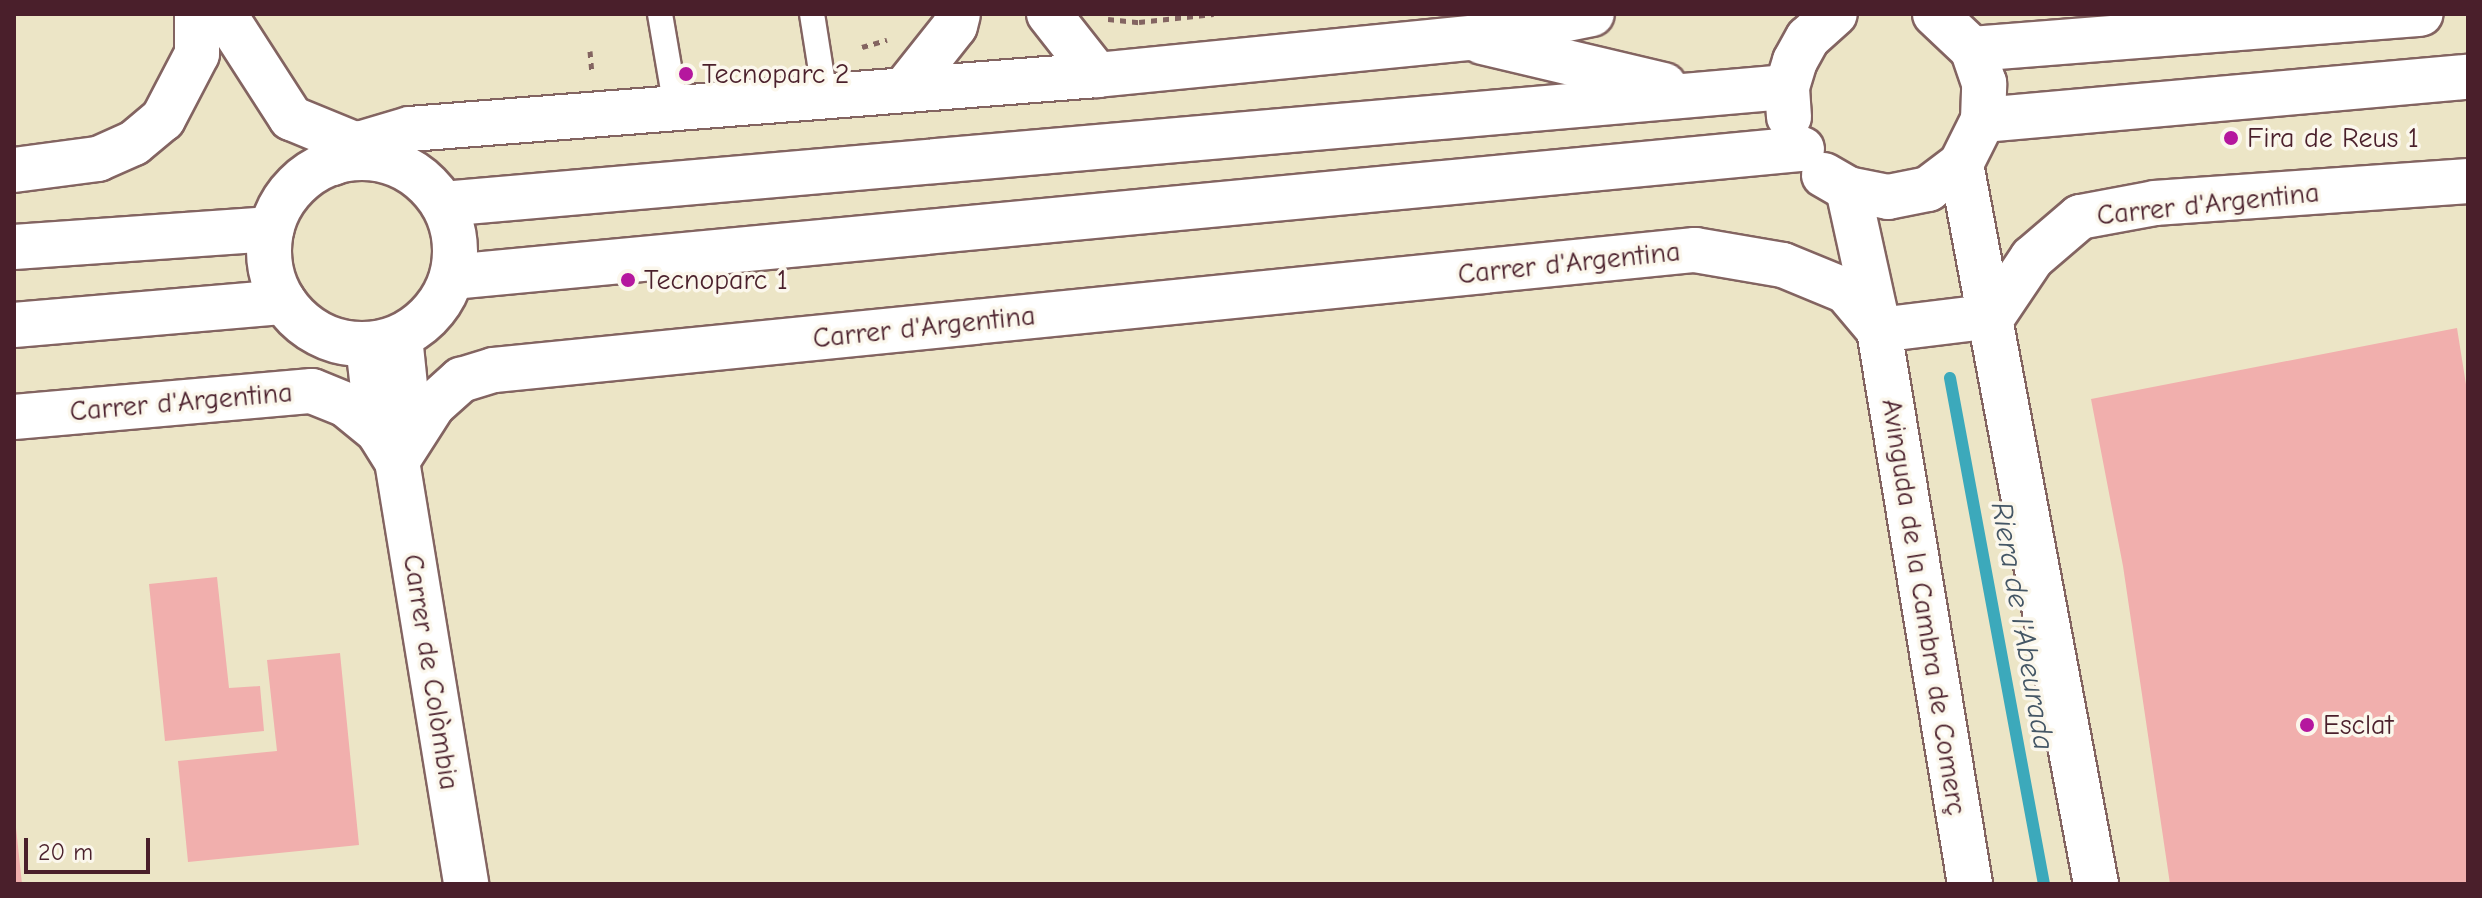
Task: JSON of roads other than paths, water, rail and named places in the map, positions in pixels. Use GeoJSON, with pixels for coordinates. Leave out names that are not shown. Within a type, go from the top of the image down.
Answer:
{"type":"FeatureCollection","features":[{"type":"Feature","properties":{"kind":"street"},"geometry":{"type":"LineString","coordinates":[[14,170],[98,159],[134,143],[163,119],[197,54],[197,14]]}},
{"type":"Feature","properties":{"kind":"street"},"geometry":{"type":"LineString","coordinates":[[224,14],[291,118],[363,157],[423,180],[443,204],[456,252],[452,277],[441,302],[384,341],[320,335],[284,302],[269,254],[291,118]]}},
{"type":"Feature","properties":{"kind":"street"},"geometry":{"type":"LineString","coordinates":[[905,89],[955,26],[958,14]]}},
{"type":"Feature","properties":{"kind":"street"},"geometry":{"type":"LineString","coordinates":[[1049,14],[1097,75]]}},
{"type":"Feature","properties":{"kind":"street"},"geometry":{"type":"LineString","coordinates":[[14,247],[276,218],[303,180],[363,157],[410,129],[1097,75],[1468,38],[1592,14]]}},
{"type":"Feature","properties":{"kind":"street"},"geometry":{"type":"LineString","coordinates":[[1835,14],[1808,38],[1787,87],[1789,120],[1802,149],[1829,180],[1848,189],[1888,197],[1928,189],[1961,164],[1983,120],[1984,83],[1951,24],[2421,14]]}},
{"type":"Feature","properties":{"kind":"street"},"geometry":{"type":"LineString","coordinates":[[1468,38],[1702,94]]}},
{"type":"Feature","properties":{"kind":"street"},"geometry":{"type":"LineString","coordinates":[[1983,120],[2468,77]]}},
{"type":"Feature","properties":{"kind":"street"},"geometry":{"type":"LineString","coordinates":[[443,204],[1787,87]]}},
{"type":"Feature","properties":{"kind":"street"},"geometry":{"type":"LineString","coordinates":[[452,277],[1802,149]]}},
{"type":"Feature","properties":{"kind":"street"},"geometry":{"type":"LineString","coordinates":[[1961,164],[1993,316],[2096,884]]}},
{"type":"Feature","properties":{"kind":"street","name":"Carrer d'Argentina"},"geometry":{"type":"LineString","coordinates":[[1993,316],[2032,258],[2080,217],[2155,203],[2468,181]]}},
{"type":"Feature","properties":{"kind":"street","name":"Avinguda de la Cambra de Comerç"},"geometry":{"type":"LineString","coordinates":[[1848,189],[1879,330],[1970,884]]}},
{"type":"Feature","properties":{"kind":"street"},"geometry":{"type":"LineString","coordinates":[[14,222],[120,236]]}},
{"type":"Feature","properties":{"kind":"street","name":"Carrer d'Argentina"},"geometry":{"type":"LineString","coordinates":[[14,417],[312,391],[346,405],[395,442],[461,380],[494,370],[1695,250],[1783,265],[1846,291],[1879,330]]}},
{"type":"Feature","properties":{"kind":"street"},"geometry":{"type":"LineString","coordinates":[[14,325],[284,302]]}},
{"type":"Feature","properties":{"kind":"street"},"geometry":{"type":"LineString","coordinates":[[1879,330],[1993,316]]}},
{"type":"Feature","properties":{"kind":"street","name":"Carrer de Colòmbia"},"geometry":{"type":"LineString","coordinates":[[384,341],[395,442],[466,884]]}},
{"type":"Feature","properties":{"kind":"lane"},"geometry":{"type":"LineString","coordinates":[[660,14],[676,108]]}},
{"type":"Feature","properties":{"kind":"lane"},"geometry":{"type":"LineString","coordinates":[[812,14],[825,96]]}},
{"type":"Feature","properties":{"kind":"waterway","name":"Riera de l'Abeurada"},"geometry":{"type":"LineString","coordinates":[[1950,378],[2044,884]]}},
{"type":"Feature","properties":{"kind":"place","name":"Tecnoparc 2"},"geometry":{"type":"Point","coordinates":[686,74]}},
{"type":"Feature","properties":{"kind":"place","name":"Fira de Reus 1"},"geometry":{"type":"Point","coordinates":[2231,138]}},
{"type":"Feature","properties":{"kind":"place","name":"Tecnoparc 1"},"geometry":{"type":"Point","coordinates":[628,280]}},
{"type":"Feature","properties":{"kind":"place","name":"Esclat"},"geometry":{"type":"Point","coordinates":[2307,725]}}]}
